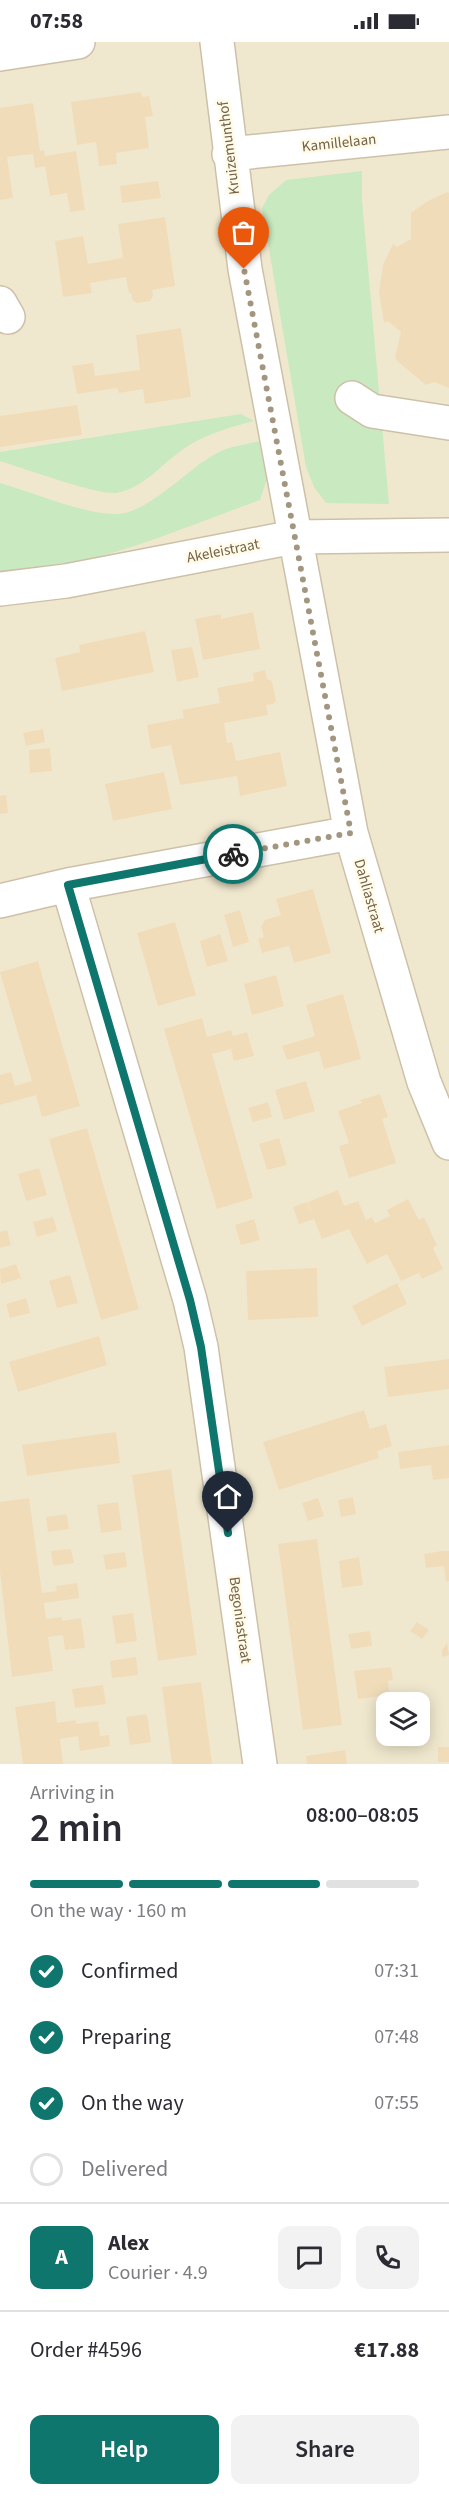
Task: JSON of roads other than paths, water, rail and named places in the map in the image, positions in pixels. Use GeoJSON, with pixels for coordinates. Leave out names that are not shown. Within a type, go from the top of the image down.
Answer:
{"type":"FeatureCollection","features":[{"type":"Feature","properties":{"kind":"street"},"geometry":{"type":"LineString","coordinates":[[0,54],[78,42]]}},
{"type":"Feature","properties":{"kind":"street","name":"Kruizemunthof"},"geometry":{"type":"LineString","coordinates":[[217,42],[244,269],[275,424],[294,537]]}},
{"type":"Feature","properties":{"kind":"street","name":"Kamillelaan"},"geometry":{"type":"LineString","coordinates":[[229,154],[449,132]]}},
{"type":"Feature","properties":{"kind":"street"},"geometry":{"type":"LineString","coordinates":[[352,398],[372,411],[449,423]]}},
{"type":"Feature","properties":{"kind":"street","name":"Akeleistraat"},"geometry":{"type":"LineString","coordinates":[[0,589],[66,581],[294,537],[449,535]]}},
{"type":"Feature","properties":{"kind":"street","name":"Dahliastraat"},"geometry":{"type":"LineString","coordinates":[[294,537],[351,833],[424,1082],[449,1143]]}},
{"type":"Feature","properties":{"kind":"street"},"geometry":{"type":"LineString","coordinates":[[0,901],[68,885],[351,833]]}},
{"type":"Feature","properties":{"kind":"street","name":"Begoniastraat"},"geometry":{"type":"LineString","coordinates":[[68,885],[190,1300],[201,1347],[260,1764]]}}]}
